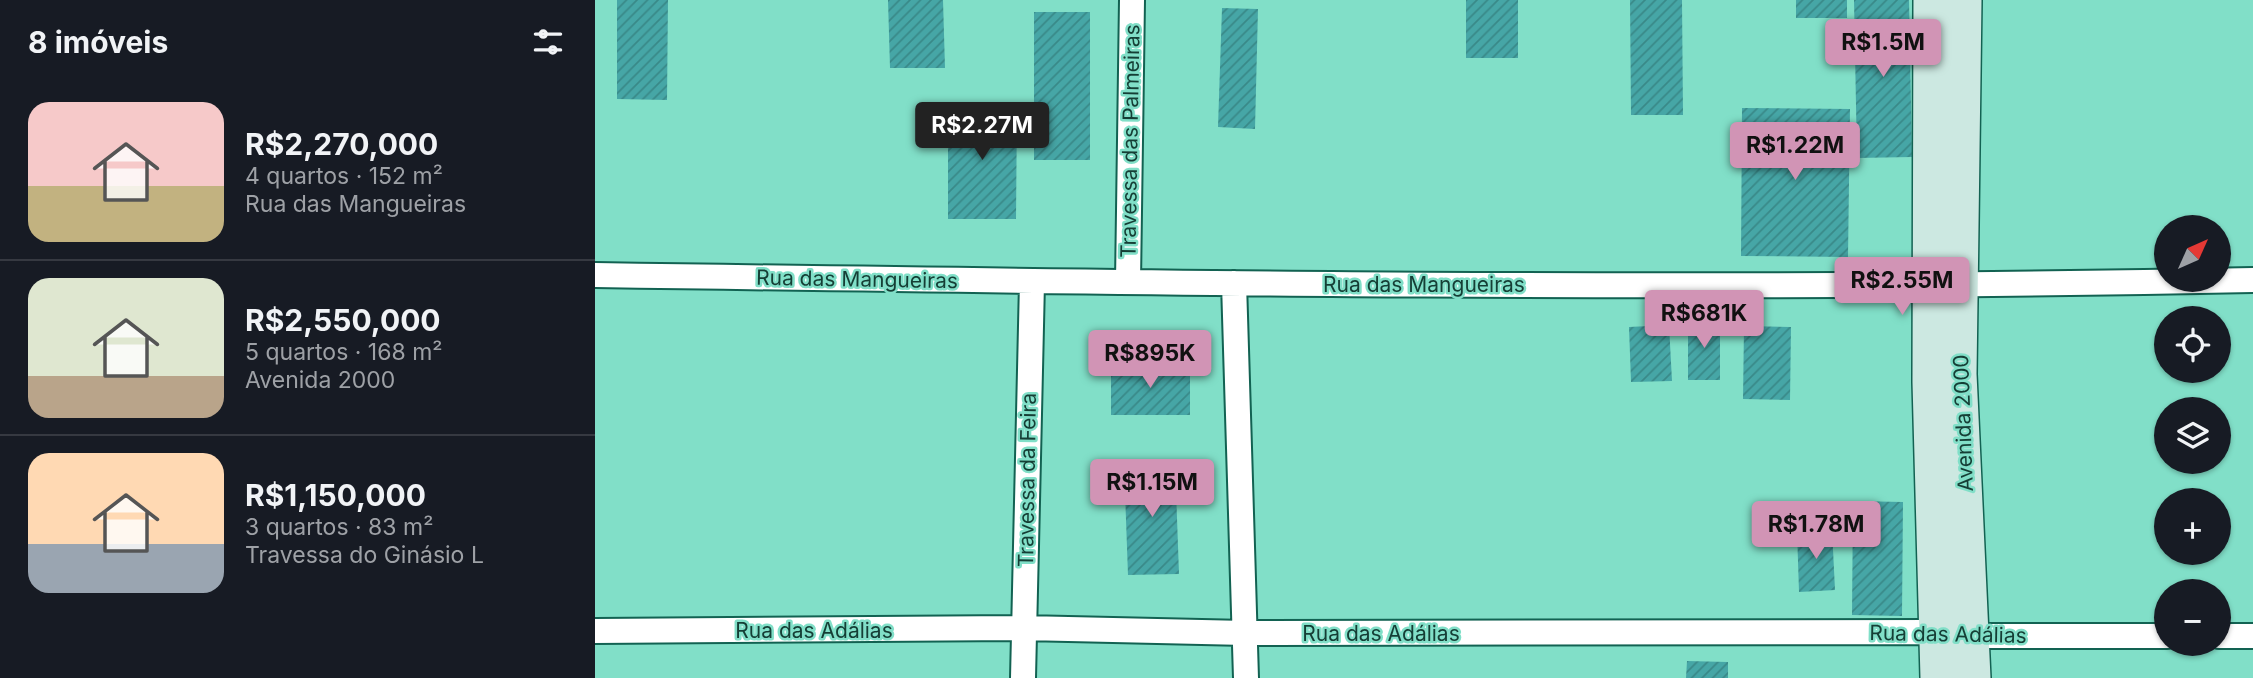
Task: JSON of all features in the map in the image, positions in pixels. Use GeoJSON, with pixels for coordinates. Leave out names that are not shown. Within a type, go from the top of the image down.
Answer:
{"type":"FeatureCollection","features":[{"type":"Feature","properties":{"kind":"street","name":"Travessa das Palmeiras"},"geometry":{"type":"LineString","coordinates":[[1128,282],[1132,0]]}},
{"type":"Feature","properties":{"kind":"street","name":"Avenida 2000"},"geometry":{"type":"LineString","coordinates":[[1931,0],[1945,285],[1959,374],[1973,678]]}},
{"type":"Feature","properties":{"kind":"street","name":"Avenida 2000"},"geometry":{"type":"LineString","coordinates":[[1938,678],[1945,285],[1965,0]]}},
{"type":"Feature","properties":{"kind":"street","name":"Rua das Mangueiras"},"geometry":{"type":"LineString","coordinates":[[595,275],[1234,284],[1945,285],[2253,280]]}},
{"type":"Feature","properties":{"kind":"street","name":"Travessa da Feira"},"geometry":{"type":"LineString","coordinates":[[1023,678],[1032,282]]}},
{"type":"Feature","properties":{"kind":"street"},"geometry":{"type":"LineString","coordinates":[[1234,284],[1246,678]]}},
{"type":"Feature","properties":{"kind":"street","name":"Rua das Adálias"},"geometry":{"type":"LineString","coordinates":[[595,631],[1024,628],[1246,633],[1938,632],[1973,635],[2154,636]]}},
{"type":"Feature","properties":{"kind":"street"},"geometry":{"type":"LineString","coordinates":[[2231,636],[2253,636]]}},
{"type":"Feature","properties":{"kind":"building"},"geometry":{"type":"Polygon","coordinates":[[[617,0],[668,0],[667,100],[617,99],[617,0]]]}},
{"type":"Feature","properties":{"kind":"building"},"geometry":{"type":"Polygon","coordinates":[[[888,0],[943,0],[945,68],[890,68],[888,0]]]}},
{"type":"Feature","properties":{"kind":"building"},"geometry":{"type":"Polygon","coordinates":[[[1466,0],[1518,0],[1518,58],[1466,58],[1466,0]]]}},
{"type":"Feature","properties":{"kind":"building"},"geometry":{"type":"Polygon","coordinates":[[[1630,0],[1682,0],[1683,115],[1631,115],[1630,0]]]}},
{"type":"Feature","properties":{"kind":"building"},"geometry":{"type":"Polygon","coordinates":[[[1796,0],[1847,0],[1847,18],[1796,18],[1796,0]]]}},
{"type":"Feature","properties":{"kind":"building"},"geometry":{"type":"Polygon","coordinates":[[[1854,0],[1909,0],[1912,157],[1857,158],[1854,0]]]}},
{"type":"Feature","properties":{"kind":"building"},"geometry":{"type":"Polygon","coordinates":[[[1222,8],[1258,9],[1255,129],[1218,127],[1222,8]]]}},
{"type":"Feature","properties":{"kind":"building"},"geometry":{"type":"Polygon","coordinates":[[[1034,12],[1090,12],[1090,160],[1034,160],[1034,12]]]}},
{"type":"Feature","properties":{"kind":"building"},"geometry":{"type":"Polygon","coordinates":[[[948,104],[1017,105],[1016,219],[948,219],[948,104]]]}},
{"type":"Feature","properties":{"kind":"building"},"geometry":{"type":"Polygon","coordinates":[[[1742,108],[1850,109],[1848,257],[1741,256],[1742,108]]]}},
{"type":"Feature","properties":{"kind":"building"},"geometry":{"type":"Polygon","coordinates":[[[1688,321],[1720,321],[1720,380],[1688,380],[1688,321]]]}},
{"type":"Feature","properties":{"kind":"building"},"geometry":{"type":"Polygon","coordinates":[[[1669,325],[1672,381],[1631,382],[1629,327],[1669,325]]]}},
{"type":"Feature","properties":{"kind":"building"},"geometry":{"type":"Polygon","coordinates":[[[1744,326],[1791,327],[1790,400],[1743,399],[1744,326]]]}},
{"type":"Feature","properties":{"kind":"building"},"geometry":{"type":"Polygon","coordinates":[[[1111,364],[1190,364],[1190,415],[1111,415],[1111,364]]]}},
{"type":"Feature","properties":{"kind":"building"},"geometry":{"type":"Polygon","coordinates":[[[1175,462],[1179,574],[1128,575],[1124,464],[1175,462]]]}},
{"type":"Feature","properties":{"kind":"building"},"geometry":{"type":"Polygon","coordinates":[[[1853,501],[1903,502],[1902,616],[1852,615],[1853,501]]]}},
{"type":"Feature","properties":{"kind":"building"},"geometry":{"type":"Polygon","coordinates":[[[1832,529],[1835,590],[1799,592],[1797,531],[1832,529]]]}},
{"type":"Feature","properties":{"kind":"building"},"geometry":{"type":"Polygon","coordinates":[[[1687,661],[1728,662],[1728,678],[1686,678],[1687,661]]]}}]}
